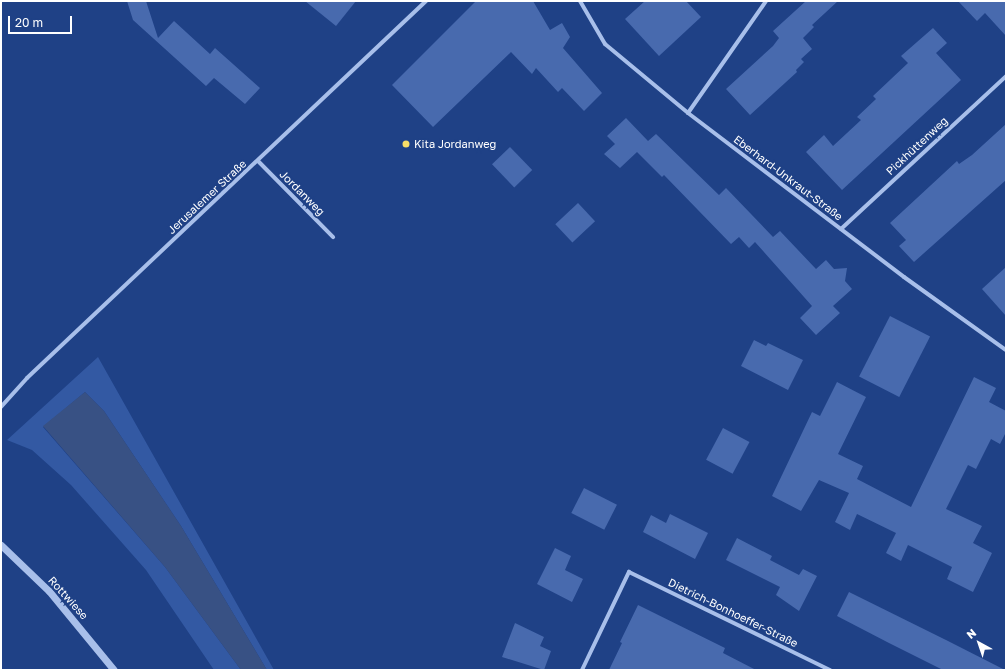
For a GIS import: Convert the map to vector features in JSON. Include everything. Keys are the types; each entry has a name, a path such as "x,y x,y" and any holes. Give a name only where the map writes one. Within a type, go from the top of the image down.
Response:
{"street":[{"name":"Jerusalemer Straße","path":"1,407 26,378 258,161 426,1"},
{"name":"Eberhard-Unkraut-Straße","path":"580,1 605,44 688,113 841,229 1006,350"},
{"path":"688,113 766,1"},
{"name":"Pickhüttenweg","path":"841,229 1006,76"},
{"name":"Jordanweg","path":"258,161 333,237"},
{"name":"Rottwiese","path":"1,545 49,591 114,670"},
{"name":"Dietrich-Bonhoeffer-Straße","path":"582,670 628,572 830,670"}],"shaded area":[{"path":"98,357 274,670 267,670 181,526 104,411 85,392 43,427 165,567 241,670 214,670 146,570 71,485 32,450 7,440"},
{"path":"85,392 104,411 181,526 267,670 241,670 165,567 43,426"}],"building":[{"path":"127,1 146,1 158,38 174,21 210,54 215,48 260,88 245,104 214,78 206,86 133,20"},
{"path":"305,1 356,1 336,26"},
{"path":"476,1 533,1 550,30 562,23 570,37 563,48 602,93 584,111 562,88 558,92 536,68 532,74 511,52 433,127 392,85"},
{"path":"645,1 686,1 701,17 659,56 625,19"},
{"path":"806,1 838,1 812,25 814,27 803,38 812,49 801,59 804,62 796,70 797,72 750,115 726,89 773,46 779,38 773,31"},
{"path":"958,1 1006,1 1006,36 985,13 977,21"},
{"path":"933,28 947,43 936,53 961,80 842,190 806,152 824,135 833,146 861,120 857,117 876,99 873,96 908,63 901,56"},
{"path":"626,118 648,141 656,134 719,195 726,188 773,237 780,231 816,269 826,260 834,269 847,268 845,281 852,289 833,306 840,313 816,335 800,318 812,306 755,242 749,248 739,237 731,244 664,175 662,177 637,152 620,168 604,154 615,144 607,136"},
{"path":"1006,124 1006,180 914,262 899,246 906,240 890,223 957,161 959,164 972,155"},
{"path":"510,147 532,170 514,187 492,164"},
{"path":"578,203 595,221 572,242 555,224"},
{"path":"1006,267 1006,316 982,289"},
{"path":"890,316 930,336 899,397 859,377"},
{"path":"754,340 766,346 768,343 803,360 788,390 741,366"},
{"path":"974,377 996,388 989,402 1006,411 1006,432 1000,444 991,439 976,469 968,465 946,509 982,526 973,543 992,553 973,592 947,579 952,567 908,545 901,561 886,553 896,533 857,514 850,530 835,522 849,493 819,480 801,511 772,496 812,412 820,416 837,382 866,397 838,454 863,466 857,479 911,507"},
{"path":"723,428 749,442 733,474 706,460"},
{"path":"584,488 617,505 604,530 571,513"},
{"path":"670,514 708,533 695,559 643,532 651,515 666,523"},
{"path":"737,538 772,556 770,560 799,575 803,569 817,576 799,611 776,595 780,587 726,560"},
{"path":"555,548 571,556 565,570 583,579 572,602 537,584"},
{"path":"849,592 1005,670 943,670 889,643 837,616"},
{"path":"638,605 725,648 723,653 756,670 609,670 622,643 620,642"},
{"path":"515,623 544,637 540,646 551,651 544,670 502,657"}],"place":[{"name":"Kita Jordanweg","path":"406,144"}]}
